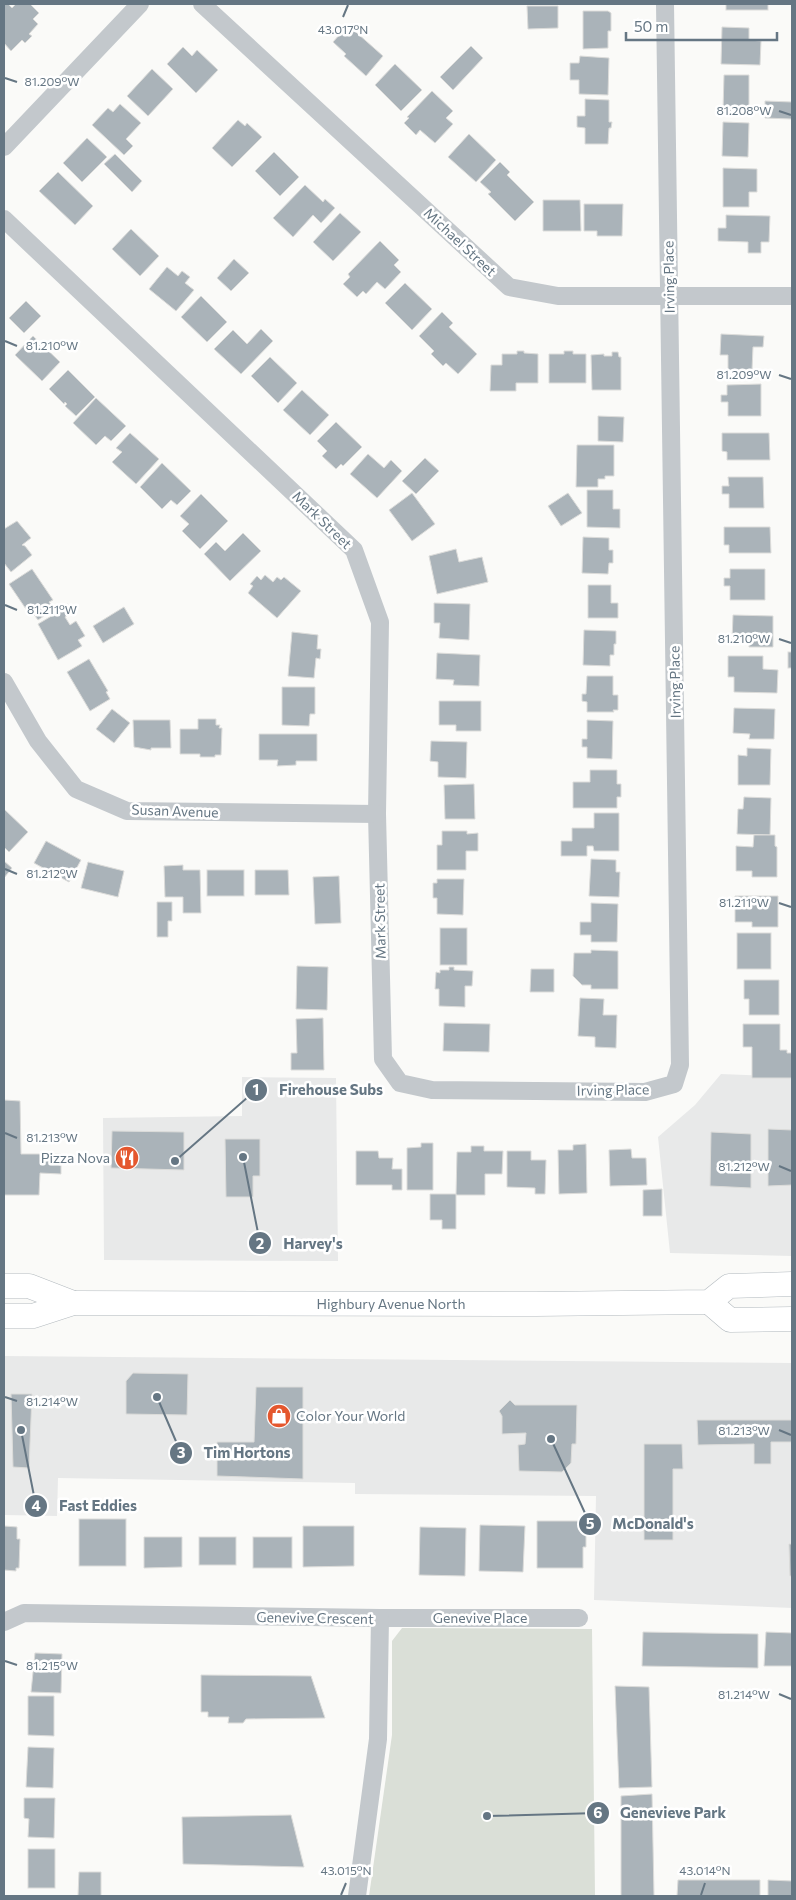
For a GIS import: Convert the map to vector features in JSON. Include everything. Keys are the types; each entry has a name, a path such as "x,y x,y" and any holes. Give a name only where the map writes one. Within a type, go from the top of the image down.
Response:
{"main road":[{"path":"792,1284 730,1286 709,1302 730,1320 792,1319"},
{"name":"Highbury Avenue North","path":"4,1286 28,1286 73,1303"},
{"name":"Highbury Avenue North","path":"4,1316 33,1316 73,1303 536,1304 709,1302"}],"street":[{"path":"4,147 140,4"},
{"name":"Michael Street","path":"202,4 509,287 558,296 792,296"},
{"name":"Irving Place","path":"400,1084 432,1090 645,1092 674,1084 680,1065 665,4"},
{"name":"Mark Street","path":"4,219 354,550 380,622 377,814 383,1059 400,1084"},
{"name":"Susan Avenue","path":"4,682 38,741 76,789 127,811 377,814"},
{"name":"Genevive Crescent","path":"4,1622 24,1613 380,1618 378,1739 357,1896"},
{"name":"Genevive Place","path":"380,1618 579,1618"}],"shaded area":[{"path":"721,1074 792,1077 792,1256 670,1253 658,1137 695,1105"},
{"path":"242,1077 336,1078 338,1261 104,1260 103,1118 242,1116"},
{"path":"4,1356 792,1363 792,1608 594,1600 596,1496 355,1494 355,1483 58,1478 57,1516 4,1515"},
{"path":"402,1628 592,1629 595,1896 369,1896 392,1735 392,1641"}],"building":[{"path":"4,4 8,4 12,8 16,4 30,4 39,13 33,19 38,24 29,34 32,36 25,43 22,40 11,51 4,43"},
{"path":"726,4 768,4 768,10 726,10"},
{"path":"527,6 558,6 558,28 528,29"},
{"path":"583,11 608,11 611,13 611,31 608,31 608,48 583,49"},
{"path":"348,25 383,56 366,76 344,56 346,54 333,42"},
{"path":"722,27 749,28 749,40 761,41 760,65 721,64"},
{"path":"471,46 483,58 453,90 440,77"},
{"path":"183,47 192,56 197,50 218,70 196,93 167,64"},
{"path":"580,56 609,58 608,95 579,94 579,80 570,80 570,63 579,63"},
{"path":"395,64 422,90 401,111 375,85"},
{"path":"152,69 173,89 148,116 127,96"},
{"path":"724,75 749,75 749,112 723,111"},
{"path":"432,91 453,111 446,118 453,124 435,143 420,130 416,135 404,123 409,118 407,117"},
{"path":"585,99 609,100 609,122 612,122 611,128 609,128 608,144 585,144 585,128 577,127 577,116 585,116"},
{"path":"765,101 792,102 792,119 765,118"},
{"path":"120,104 141,123 126,139 133,146 124,155 92,125 108,108 113,112"},
{"path":"238,120 245,126 247,123 262,137 232,167 212,148"},
{"path":"723,122 749,123 748,157 722,156"},
{"path":"469,134 496,160 476,182 448,157"},
{"path":"87,138 107,157 82,182 63,163"},
{"path":"274,152 299,177 280,196 255,171"},
{"path":"115,154 142,181 132,192 104,164"},
{"path":"500,162 510,172 507,175 534,202 515,221 488,194 491,192 480,182"},
{"path":"723,168 757,169 757,192 749,192 749,207 723,207"},
{"path":"58,172 93,206 75,225 39,191"},
{"path":"305,185 323,202 325,199 335,208 321,223 313,215 293,237 273,218"},
{"path":"543,200 580,200 581,231 543,231"},
{"path":"584,204 623,204 622,236 597,236 597,231 584,231"},
{"path":"340,213 361,232 333,261 313,242"},
{"path":"726,215 770,216 769,242 761,242 761,253 748,253 748,242 718,241 718,228 726,228"},
{"path":"131,229 159,256 140,276 112,249"},
{"path":"380,241 399,260 394,265 401,272 385,289 377,282 366,294 363,291 357,297 343,284 350,277 348,274"},
{"path":"234,259 249,273 231,291 217,278"},
{"path":"167,267 178,276 182,271 190,277 185,283 194,290 176,311 149,289"},
{"path":"405,283 432,309 412,330 385,303"},
{"path":"201,296 227,322 207,342 181,317"},
{"path":"26,301 41,316 24,333 9,318"},
{"path":"442,312 453,323 449,327 477,354 458,374 446,363 443,366 431,354 434,351 419,336"},
{"path":"261,329 273,341 241,374 214,349 233,330 247,344"},
{"path":"721,334 764,336 763,347 753,347 752,370 728,370 728,355 720,355"},
{"path":"33,336 60,362 42,381 15,355"},
{"path":"517,351 538,354 538,383 516,383 516,391 490,391 491,365 502,365 502,354 517,354"},
{"path":"564,351 573,351 573,354 586,354 586,383 549,383 549,354 564,354"},
{"path":"612,352 618,352 619,357 621,357 621,390 592,390 591,355 604,354 604,356 612,356"},
{"path":"270,357 297,383 278,403 251,376"},
{"path":"68,370 95,397 76,416 65,406 67,404 65,402 64,404 49,389"},
{"path":"761,384 761,416 728,416 728,402 721,402 721,395 727,395 727,385"},
{"path":"302,390 329,415 310,435 283,410"},
{"path":"96,398 126,426 111,441 105,436 96,445 73,423"},
{"path":"598,416 624,417 623,442 598,441"},
{"path":"336,422 362,447 343,466 341,464 336,469 322,456 327,451 317,441"},
{"path":"130,433 159,459 136,484 112,462 122,452 116,448"},
{"path":"722,433 769,433 770,460 727,460 727,452 722,451"},
{"path":"577,445 614,445 614,476 605,476 605,479 598,479 598,487 576,487"},
{"path":"368,454 384,468 391,460 402,471 377,498 350,474"},
{"path":"425,458 439,471 416,494 402,481"},
{"path":"162,463 191,491 177,505 171,500 162,509 140,487"},
{"path":"728,477 763,477 764,508 729,508 729,494 722,494 722,486 729,486"},
{"path":"587,490 613,490 613,509 620,509 620,528 587,527"},
{"path":"412,493 435,524 412,541 389,510"},
{"path":"568,493 582,513 561,526 548,506"},
{"path":"201,494 228,521 200,549 182,531 189,524 180,516"},
{"path":"17,521 31,538 22,545 32,555 11,572 4,563 4,529"},
{"path":"724,527 770,527 771,553 729,553 729,545 724,545"},
{"path":"243,533 261,551 230,581 204,554 216,542 225,551"},
{"path":"583,537 609,538 609,550 613,550 613,563 609,563 608,574 582,573"},
{"path":"456,549 459,562 482,557 488,582 437,594 429,556"},
{"path":"32,569 53,600 49,602 54,609 38,620 33,613 30,615 9,584"},
{"path":"730,569 765,569 765,600 730,600 730,586 724,586 724,578 730,578"},
{"path":"265,575 273,582 277,577 281,580 284,577 301,591 277,618 248,593 253,586 250,584 257,576 261,580"},
{"path":"588,585 611,585 611,603 618,603 618,618 588,618"},
{"path":"434,603 470,604 469,640 439,638 440,623 434,623"},
{"path":"68,604 72,612 65,617 70,625 76,621 85,636 78,640 82,646 58,660 38,624"},
{"path":"124,607 134,624 103,643 93,626"},
{"path":"733,615 773,616 773,647 749,647 749,641 732,641"},
{"path":"584,630 616,631 616,644 614,644 614,655 610,655 610,666 583,665"},
{"path":"292,632 318,635 317,649 321,649 320,659 316,658 314,678 288,676"},
{"path":"788,652 792,652 792,668 788,668"},
{"path":"437,653 480,655 479,686 453,685 454,680 436,679"},
{"path":"728,656 763,656 763,669 778,670 777,693 734,692 734,677 728,677"},
{"path":"89,659 108,691 106,692 110,699 90,711 67,672"},
{"path":"587,676 613,676 613,695 618,695 618,710 613,710 614,712 587,712 587,702 582,701 582,694 586,694"},
{"path":"282,687 315,687 315,714 310,714 309,726 282,725"},
{"path":"439,701 481,701 481,731 456,731 456,725 439,725"},
{"path":"734,708 775,709 774,739 749,739 750,734 733,733"},
{"path":"112,709 130,723 114,743 96,729"},
{"path":"198,719 216,719 216,725 220,725 219,728 222,728 221,755 200,757 200,754 180,754 180,729 198,729"},
{"path":"133,720 170,720 171,748 151,748 151,750 134,747"},
{"path":"587,720 613,721 612,759 587,758 587,747 582,747 582,739 587,739"},
{"path":"259,734 317,734 317,761 296,761 296,765 277,766 278,760 259,760"},
{"path":"431,741 467,742 466,778 438,777 438,762 430,761"},
{"path":"747,748 771,749 770,785 738,785 738,755 747,756"},
{"path":"590,770 617,770 617,784 621,784 621,797 617,797 617,808 573,808 573,782 590,782"},
{"path":"474,784 475,819 445,819 444,785"},
{"path":"744,797 771,798 770,835 737,834 738,809 743,809"},
{"path":"4,809 28,832 9,852 4,847"},
{"path":"594,813 619,813 619,851 594,851 593,846 587,846 587,856 561,856 561,841 572,841 572,828 594,828"},
{"path":"442,831 467,831 467,834 478,833 478,851 466,851 466,870 437,870 437,845 442,845"},
{"path":"754,835 775,835 777,877 752,877 752,871 736,871 736,846 753,847"},
{"path":"46,841 81,860 69,882 34,863"},
{"path":"591,859 616,860 616,872 620,872 619,897 589,896"},
{"path":"4,861 12,868 4,878"},
{"path":"88,862 124,871 118,897 81,888"},
{"path":"183,865 183,870 200,870 201,913 183,913 183,897 165,897 164,866"},
{"path":"207,870 244,870 244,896 207,896"},
{"path":"255,870 288,870 289,895 255,895"},
{"path":"339,876 341,923 315,924 313,877"},
{"path":"437,879 464,879 463,915 437,914 437,898 433,898 433,883 437,883"},
{"path":"735,896 778,896 778,927 752,927 752,922 735,922"},
{"path":"157,902 172,902 172,921 168,921 168,937 157,937"},
{"path":"591,903 618,904 617,942 591,942 591,935 580,935 580,922 591,922"},
{"path":"440,928 467,928 467,965 440,965"},
{"path":"737,933 771,933 771,969 737,969"},
{"path":"591,950 618,951 618,989 591,989 591,985 582,985 573,976 574,953 591,953"},
{"path":"297,966 328,967 327,1010 296,1009"},
{"path":"449,967 454,967 454,970 473,971 472,986 465,986 465,1007 439,1006 439,989 435,989 436,972 440,973 440,970 449,970"},
{"path":"531,969 554,969 554,992 530,992"},
{"path":"744,980 779,980 779,1015 749,1015 749,999 744,999"},
{"path":"580,998 604,999 603,1015 617,1015 616,1048 595,1047 595,1037 578,1036"},
{"path":"323,1018 324,1070 291,1070 291,1053 297,1053 296,1019"},
{"path":"444,1023 490,1024 489,1052 443,1051"},
{"path":"743,1024 780,1024 780,1050 787,1050 787,1053 792,1053 792,1078 752,1078 752,1047 743,1047"},
{"path":"4,1100 20,1101 21,1154 61,1154 61,1174 40,1173 39,1195 4,1195"},
{"path":"768,1129 792,1130 792,1185 768,1186"},
{"path":"112,1131 184,1132 184,1170 111,1168"},
{"path":"711,1132 751,1134 751,1188 710,1186"},
{"path":"225,1139 260,1139 260,1176 253,1176 253,1197 226,1197"},
{"path":"421,1143 433,1143 433,1190 407,1190 407,1148 421,1147"},
{"path":"586,1144 587,1193 559,1194 558,1150 573,1150 573,1145"},
{"path":"471,1146 484,1146 484,1151 503,1151 502,1174 485,1174 485,1195 456,1195 457,1152 471,1152"},
{"path":"631,1149 632,1158 646,1158 647,1185 610,1186 609,1150"},
{"path":"356,1151 378,1151 379,1158 393,1158 392,1169 402,1169 402,1190 392,1190 392,1185 356,1185"},
{"path":"507,1151 531,1151 531,1160 546,1160 545,1194 535,1194 535,1188 507,1187"},
{"path":"662,1189 662,1216 643,1216 643,1190"},
{"path":"430,1194 456,1194 456,1229 442,1229 442,1220 430,1220"},
{"path":"133,1373 188,1374 187,1415 126,1414 126,1381"},
{"path":"256,1387 303,1387 303,1479 217,1476 217,1442 254,1442"},
{"path":"11,1394 32,1394 29,1468 13,1467"},
{"path":"510,1400 515,1405 577,1405 576,1444 572,1444 571,1463 562,1472 519,1471 518,1445 525,1444 526,1433 502,1434 502,1416 499,1411"},
{"path":"697,1420 792,1420 792,1442 771,1442 771,1464 754,1464 754,1444 698,1445"},
{"path":"644,1444 682,1444 683,1469 673,1469 673,1540 644,1540"},
{"path":"79,1519 126,1519 126,1566 79,1566"},
{"path":"537,1521 586,1521 586,1547 583,1547 583,1568 537,1568"},
{"path":"480,1525 525,1526 523,1572 479,1571"},
{"path":"4,1526 17,1527 17,1539 20,1539 19,1568 16,1568 16,1571 4,1570"},
{"path":"303,1526 354,1526 354,1566 303,1567"},
{"path":"420,1527 466,1528 465,1576 419,1575"},
{"path":"144,1537 182,1537 182,1567 144,1568"},
{"path":"199,1537 236,1537 236,1565 199,1565"},
{"path":"253,1537 292,1537 292,1568 253,1568"},
{"path":"789,1544 792,1544 792,1576 790,1576"},
{"path":"643,1632 758,1634 758,1668 642,1666"},
{"path":"766,1632 792,1633 792,1666 764,1666"},
{"path":"35,1653 62,1654 61,1693 31,1692"},
{"path":"201,1675 311,1676 325,1718 246,1719 243,1723 228,1723 229,1717 208,1717 208,1712 201,1712"},
{"path":"615,1686 649,1687 652,1787 619,1788"},
{"path":"28,1696 54,1696 54,1736 28,1735"},
{"path":"28,1747 54,1748 53,1788 26,1787"},
{"path":"652,1794 654,1896 621,1896 621,1796"},
{"path":"24,1798 55,1798 54,1838 28,1837 29,1819 24,1818"},
{"path":"291,1815 304,1867 183,1864 182,1817"},
{"path":"28,1849 55,1849 55,1888 28,1888"},
{"path":"79,1872 101,1872 101,1896 78,1896"},
{"path":"678,1880 760,1880 760,1896 677,1896"},
{"path":"768,1880 792,1881 792,1896 768,1896"}],"place":[{"name":"Harvey's","path":"243,1157"},
{"name":"Pizza Nova","path":"127,1158"},
{"name":"Firehouse Subs","path":"175,1161"},
{"name":"Tim Hortons","path":"157,1397"},
{"name":"Color Your World","path":"279,1416"},
{"name":"Fast Eddies","path":"21,1430"},
{"name":"McDonald's","path":"551,1439"},
{"name":"Genevieve Park","path":"487,1816"}]}
